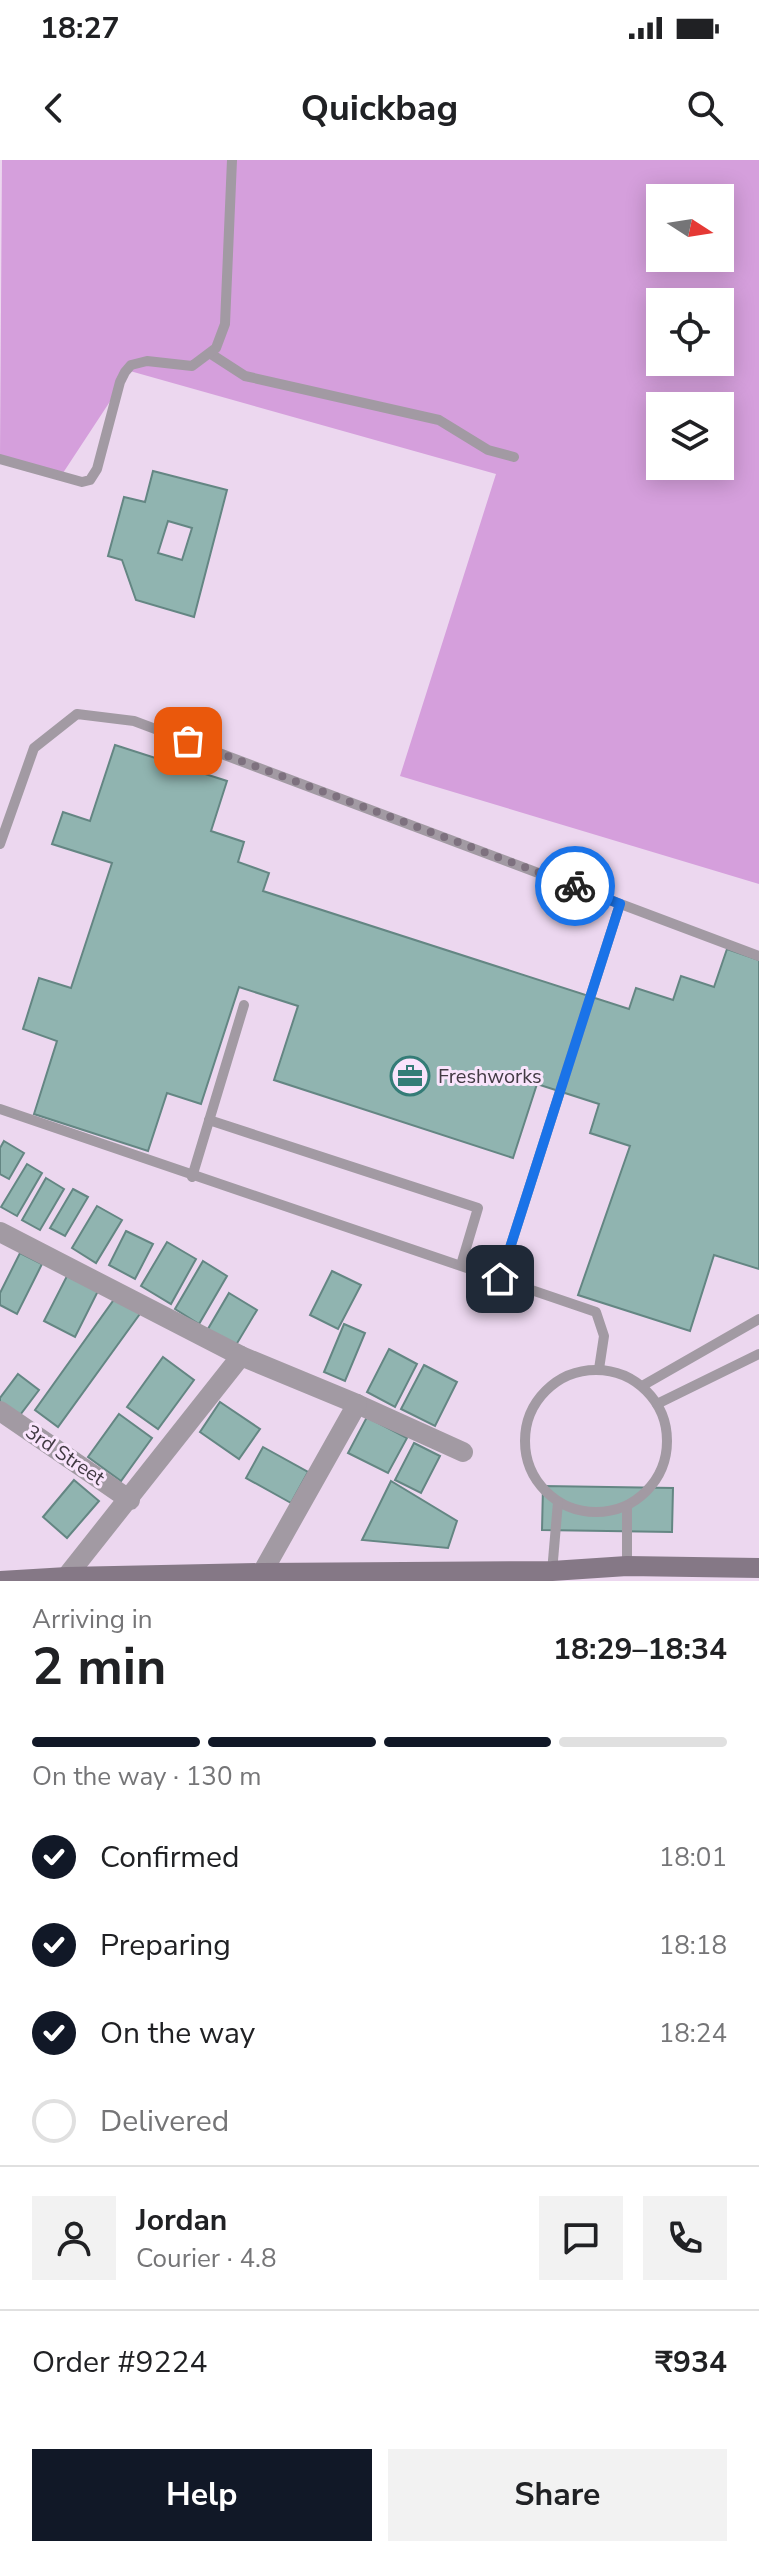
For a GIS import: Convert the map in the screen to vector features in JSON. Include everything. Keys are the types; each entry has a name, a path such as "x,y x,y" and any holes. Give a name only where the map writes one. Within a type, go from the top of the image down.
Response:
{"main road":[{"path":"0,1581 262,1573 552,1576 627,1566 759,1568"}],"street":[{"path":"0,1232 241,1356 463,1452"},
{"path":"65,1579 241,1356"},
{"path":"262,1573 357,1404"},
{"name":"3rd Street","path":"0,1411 130,1500"}],"lane":[{"path":"0,459 82,482 90,480 97,469 120,382 131,365 147,361 192,366 211,354 221,339 225,324 232,160"},
{"path":"211,354 245,376 439,420 488,450 514,457"},
{"path":"0,844 34,748 77,714 134,721 759,956"},
{"path":"500,1279 620,904"},
{"path":"192,1177 244,1005"},
{"path":"0,1109 192,1177 596,1312 604,1336 599,1369"},
{"path":"209,1120 478,1208 461,1265"},
{"path":"642,1386 759,1319"},
{"path":"657,1404 759,1354"},
{"path":"599,1369 622,1374 642,1386 657,1404 666,1426 667,1450 660,1473 646,1492 627,1506 604,1512 580,1511 558,1502 540,1487 528,1466 524,1442 528,1419 538,1398 555,1382 576,1372 599,1369"},
{"path":"552,1576 558,1502"},
{"path":"627,1506 627,1566"}],"shaded area":[{"path":"2,160 759,160 759,884 400,776 496,474 130,371 61,476 0,457"}],"building":[{"path":"153,471 227,490 194,617 136,600 122,560 108,556 124,497 145,502","holes":["168,521 192,528 182,560 158,553"]},
{"path":"115,745 227,781 211,831 244,842 238,862 269,873 263,891 629,1009 636,988 673,1000 681,976 714,987 727,949 759,960 759,1269 714,1255 690,1331 578,1295 630,1146 590,1133 599,1104 537,1084 513,1158 274,1080 298,1006 239,987 201,1104 167,1093 148,1151 34,1114 57,1041 23,1029 39,978 71,988 112,863 52,844 63,812 90,821"},
{"path":"4,1141 24,1153 9,1179 0,1174 0,1148"},
{"path":"27,1164 42,1173 17,1216 1,1207"},
{"path":"46,1178 64,1189 40,1230 22,1220"},
{"path":"73,1189 88,1197 65,1236 50,1228"},
{"path":"97,1206 122,1220 96,1263 72,1248"},
{"path":"126,1231 153,1244 135,1279 109,1265"},
{"path":"167,1242 196,1259 171,1304 141,1286"},
{"path":"20,1253 42,1264 17,1314 0,1305 0,1293"},
{"path":"203,1261 227,1276 199,1324 175,1309"},
{"path":"332,1271 361,1285 338,1329 310,1315"},
{"path":"67,1276 98,1291 75,1337 44,1321"},
{"path":"229,1293 257,1310 233,1350 205,1334"},
{"path":"118,1294 142,1311 58,1427 35,1410"},
{"path":"344,1324 365,1333 345,1381 324,1372"},
{"path":"389,1349 417,1364 395,1407 367,1392"},
{"path":"163,1357 194,1380 158,1429 127,1407"},
{"path":"424,1365 457,1382 435,1426 401,1409"},
{"path":"18,1374 39,1390 17,1419 0,1405 0,1398"},
{"path":"220,1402 260,1429 239,1459 200,1432"},
{"path":"119,1414 152,1438 121,1481 88,1457"},
{"path":"367,1417 407,1438 388,1473 348,1453"},
{"path":"414,1443 440,1456 421,1493 395,1480"},
{"path":"263,1447 308,1472 291,1503 246,1478"},
{"path":"74,1480 99,1501 67,1538 43,1517"},
{"path":"391,1481 457,1521 448,1548 362,1540"},
{"path":"543,1486 673,1488 672,1532 542,1530"}],"way so far":[{"path":"188,741 575,886"}],"place":[{"name":"Freshworks","path":"410,1076"}],"route":[{"path":"500,1279 620,904 575,886"}]}
